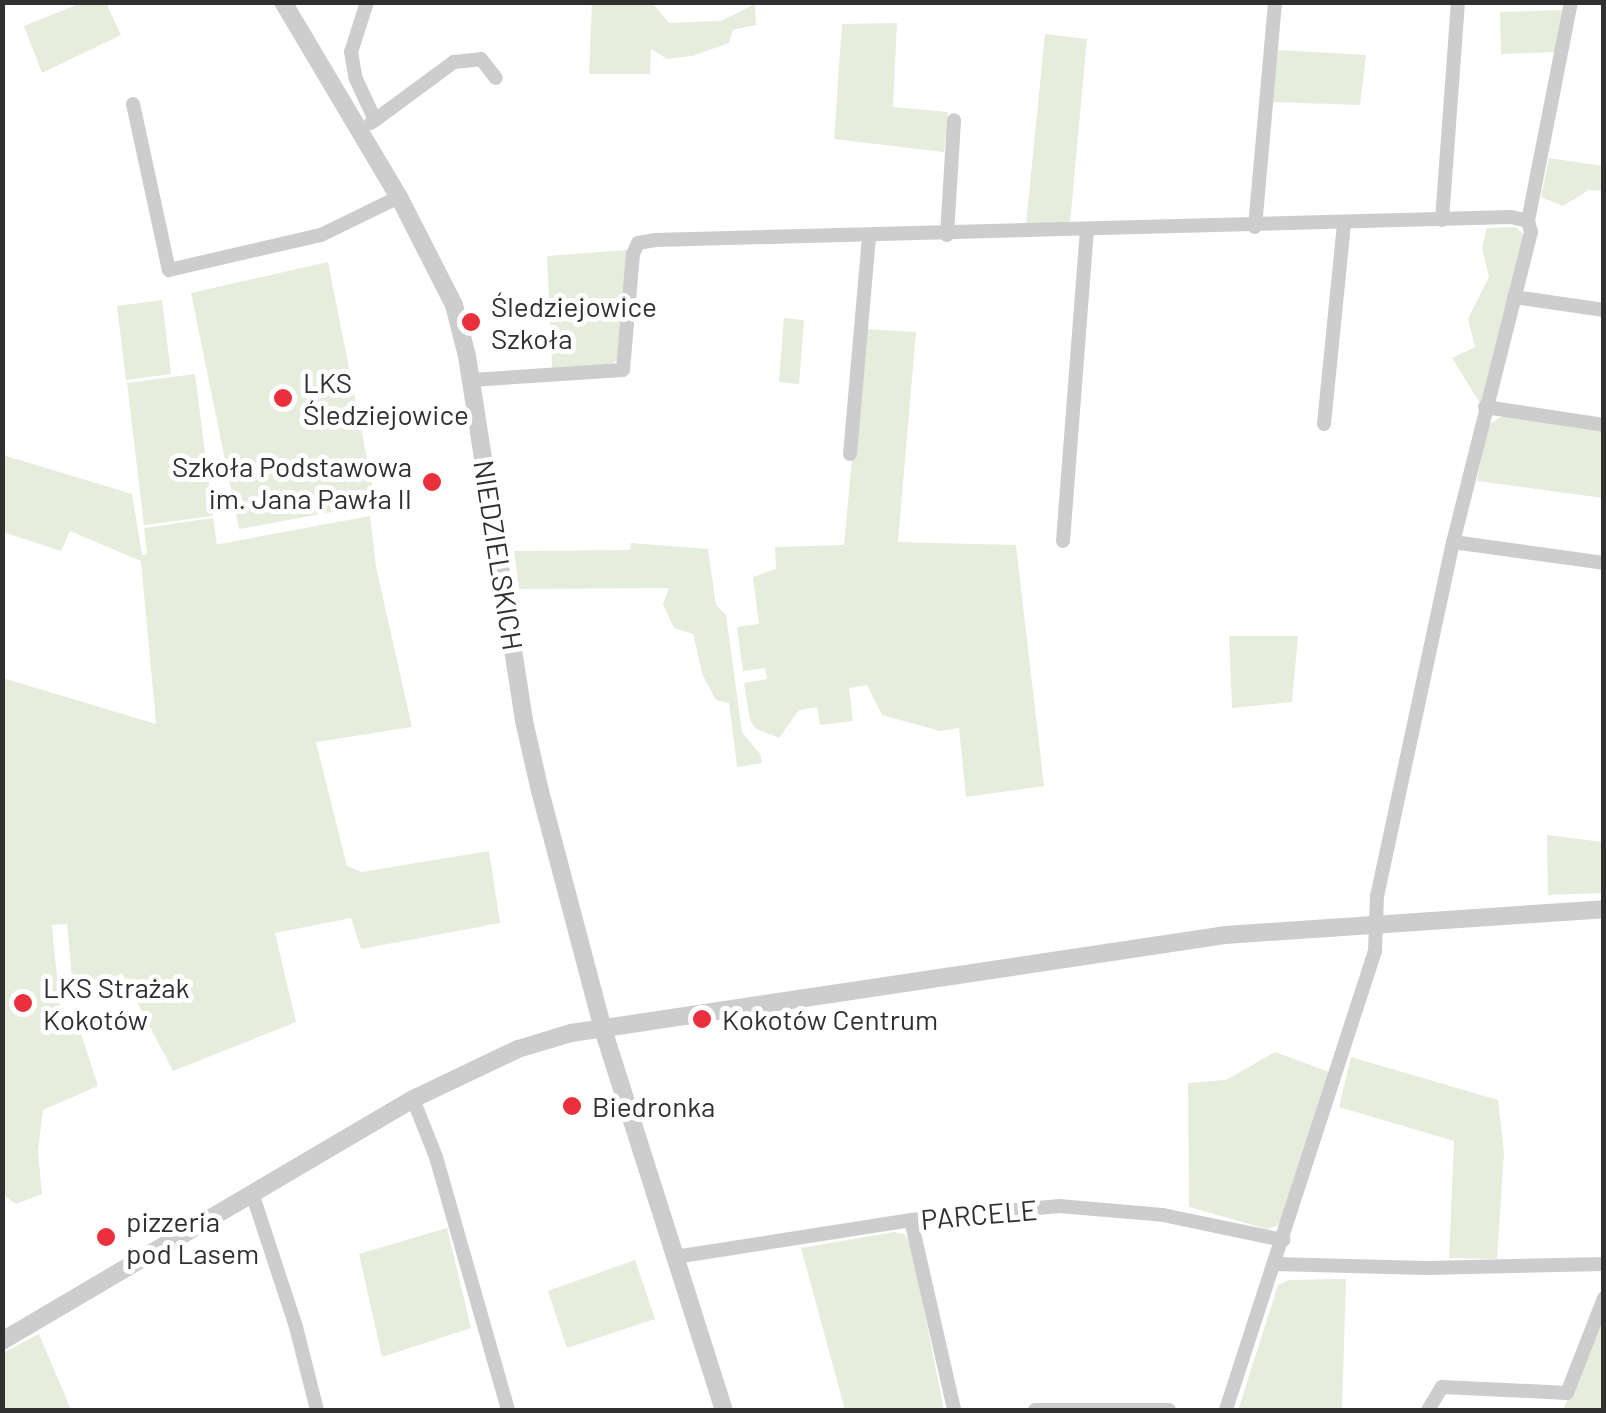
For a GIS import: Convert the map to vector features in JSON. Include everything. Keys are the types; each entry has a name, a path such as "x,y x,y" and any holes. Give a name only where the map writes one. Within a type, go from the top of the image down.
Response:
{"street":[{"name":"NIEDZIELSKICH","path":"282,2 368,126 399,197 450,295 472,380 524,722 602,1026 724,1410"},
{"path":"366,2 351,52 368,126 454,62 481,59 496,78"},
{"path":"1442,220 1458,2"},
{"path":"1226,1410 1375,950 1375,922 1453,542 1531,232 1528,221 1571,2"},
{"path":"1256,227 1275,5"},
{"path":"133,104 169,270 321,235 399,197"},
{"path":"946,235 954,120"},
{"path":"472,380 623,370 638,244 1442,220 1528,221"},
{"path":"1324,424 1344,223"},
{"path":"1063,541 1087,230"},
{"path":"850,454 869,236"},
{"path":"1514,297 1604,310"},
{"path":"1485,407 1604,426"},
{"path":"1453,542 1604,563"},
{"path":"2,1341 413,1099 518,1049 602,1026 1132,947 1375,922 1604,909"},
{"path":"413,1099 436,1158 508,1410"},
{"path":"252,1193 296,1327 317,1410"},
{"name":"PARCELE","path":"676,1258 911,1220 1077,1207 1163,1215 1283,1240"},
{"path":"911,1220 954,1410"},
{"path":"1274,1264 1426,1268 1604,1264"},
{"path":"1428,1410 1442,1387 1566,1393 1604,1298"},
{"path":"1035,1410 1169,1410"}],"green space":[{"path":"81,3 106,3 121,35 42,73 24,26"},
{"path":"592,3 652,3 669,23 721,21 755,4 756,25 733,30 729,43 692,56 667,59 651,49 650,74 589,74"},
{"path":"1562,10 1555,52 1501,54 1500,12"},
{"path":"897,23 893,107 948,112 944,152 834,139 842,24"},
{"path":"1045,34 1087,39 1070,223 1026,224"},
{"path":"1278,50 1366,55 1360,105 1272,102"},
{"path":"1549,158 1603,166 1603,191 1589,190 1563,206 1541,197"},
{"path":"1516,227 1524,235 1483,408 1452,358 1475,347 1468,319 1489,277 1482,248 1487,228"},
{"path":"627,250 621,358 606,367 552,368 547,256"},
{"name":"LKS Śledziejowice","path":"328,262 376,504 239,529 191,293"},
{"path":"162,300 171,374 126,380 117,306"},
{"path":"784,318 804,320 799,384 779,382"},
{"path":"864,329 916,332 898,542 1016,545 1044,786 966,797 959,728 940,731 882,715 867,685 849,688 853,721 820,725 817,707 799,710 779,738 756,729 750,720 744,683 767,679 765,668 743,671 737,627 759,624 753,577 776,569 775,547 844,545"},
{"path":"195,374 213,516 144,525 127,383"},
{"path":"1503,416 1603,431 1603,498 1477,481 1488,425"},
{"path":"3,455 132,494 142,555 147,554 144,528 213,518 217,544 370,516 376,567 412,727 316,742 347,866 362,872 489,851 500,923 361,949 351,918 275,933 296,1022 173,1071 122,973 74,999 67,924 52,925 61,1019 76,1018 98,1086 43,1110 38,1151 42,1194 16,1204 2,1194 3,678 156,724 141,561 70,531 61,551 3,532"},
{"path":"631,543 708,549 716,605 726,615 742,732 760,754 762,763 737,767 729,703 716,700 703,676 693,634 674,628 663,604 669,588 519,589 514,551 630,550"},
{"path":"1229,636 1298,636 1292,702 1232,708"},
{"path":"1547,835 1603,842 1603,893 1548,895"},
{"path":"1275,1052 1329,1072 1284,1215 1277,1226 1267,1229 1189,1207 1188,1083 1226,1080"},
{"path":"1351,1057 1498,1100 1504,1153 1497,1259 1449,1258 1454,1141 1339,1107"},
{"path":"447,1228 471,1328 382,1357 359,1254"},
{"path":"894,1232 904,1234 911,1244 944,1410 845,1410 801,1248"},
{"path":"635,1260 655,1319 567,1348 548,1291"},
{"path":"1346,1279 1342,1410 1238,1410 1278,1285 1289,1280"},
{"path":"1603,1318 1603,1410 1563,1410 1587,1357"},
{"path":"39,1334 71,1410 3,1410 3,1353"}],"place":[{"name":"Śledziejowice Szkoła","path":"471,322"},
{"name":"LKS Śledziejowice","path":"283,398"},
{"name":"Szkoła Podstawowa im. Jana Pawła II","path":"432,482"},
{"name":"LKS Strażak Kokotów","path":"23,1003"},
{"name":"Kokotów Centrum","path":"702,1019"},
{"name":"Biedronka","path":"572,1106"},
{"name":"pizzeria pod Lasem","path":"106,1237"}]}
